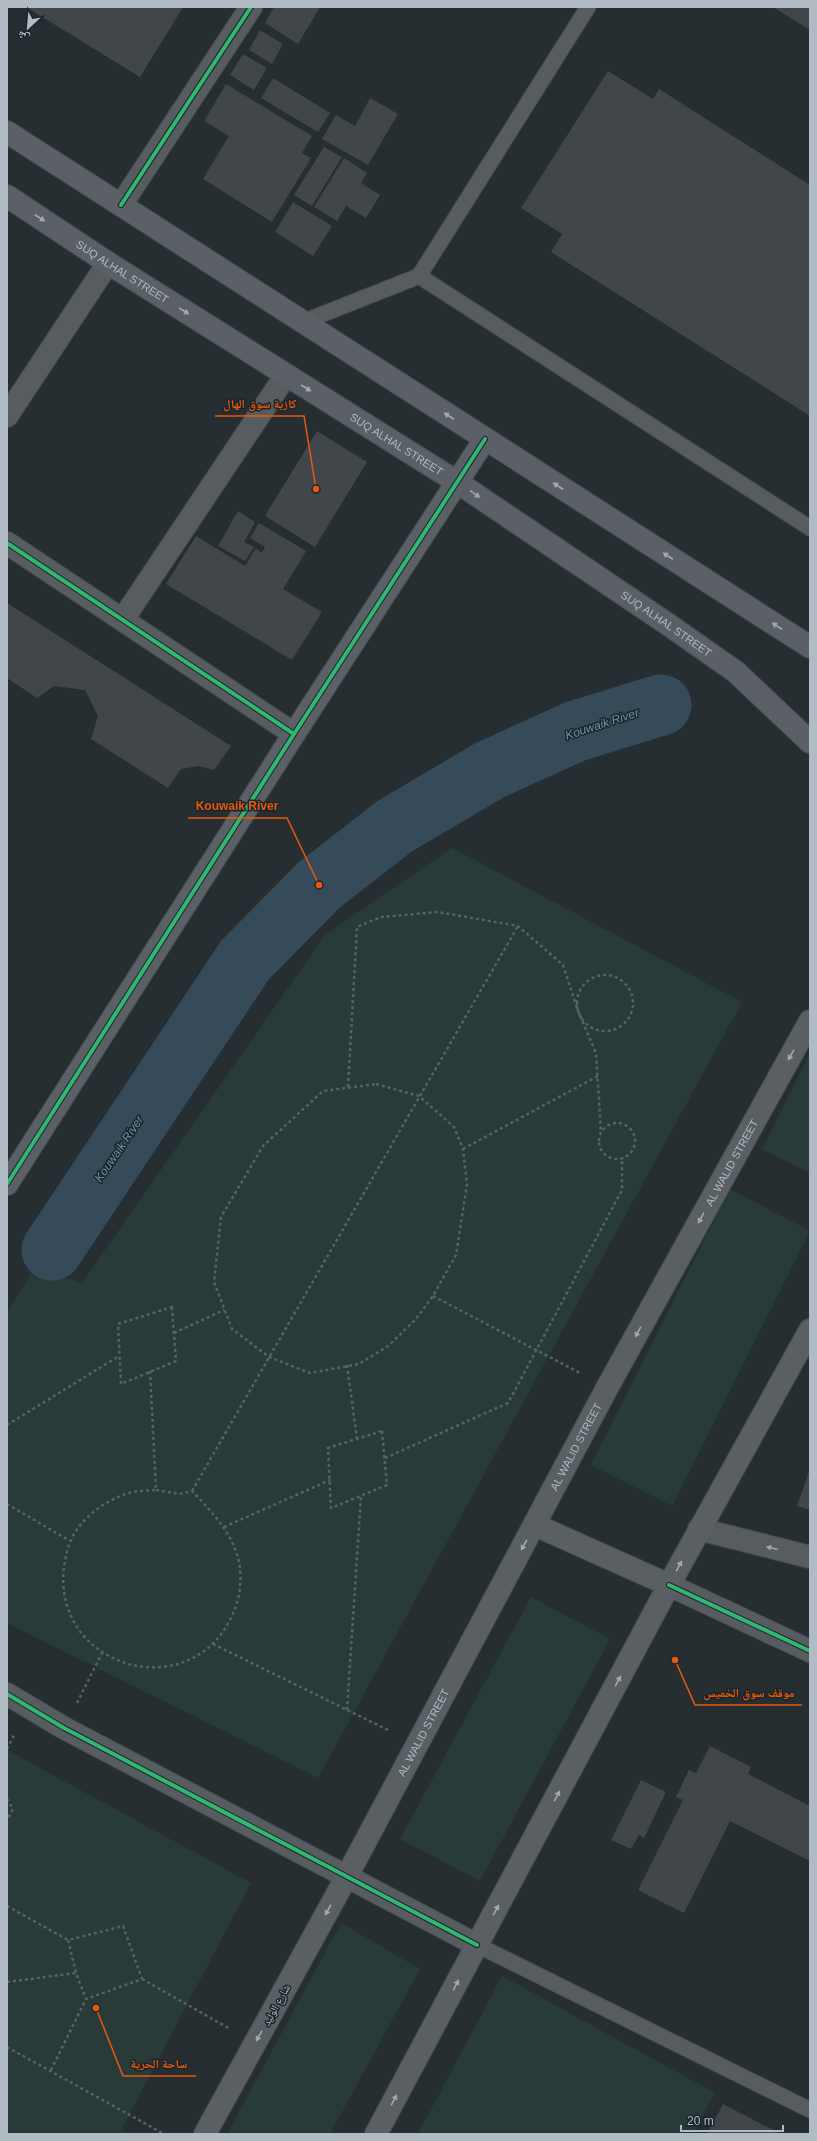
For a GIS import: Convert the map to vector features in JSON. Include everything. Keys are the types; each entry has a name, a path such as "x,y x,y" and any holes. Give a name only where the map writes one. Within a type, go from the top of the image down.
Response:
{"main road":[{"path":"7,132 810,647"},
{"name":"SUQ ALHAL STREET","path":"7,196 108,263 457,482 669,624 736,672 810,742"},
{"path":"7,1184 294,734 485,439"},
{"name":"AL WALID STREET","path":"347,1876 416,1744 536,1525 608,1388 810,1021"},
{"path":"376,2134 699,1529 810,1330"},
{"path":"536,1525 669,1585"},
{"name":"شارع الوليد","path":"205,2134 347,1876"}],"street":[{"path":"120,205 252,7"},
{"path":"7,416 108,263"},
{"path":"123,619 286,375"},
{"path":"7,543 294,734"},
{"path":"699,1529 810,1557"},
{"path":"669,1585 810,1651"},
{"path":"7,1694 64,1728 478,1945"}],"lane":[{"path":"303,322 419,276 588,7"},
{"path":"419,276 810,528"},
{"path":"478,1945 810,2110"}],"path":[{"path":"348,1087 357,927 381,917 438,912 518,926 563,965 578,1012 596,1053 601,1132 599,1138 601,1150 610,1158 622,1158 628,1156 634,1146 634,1134 631,1129 621,1123 615,1122 604,1128 601,1132"},
{"path":"192,1490 224,1527 236,1550 241,1575 239,1594 229,1624 213,1644 188,1660 159,1668 130,1666 102,1654 83,1637 70,1615 63,1590 63,1565 70,1541 85,1519 105,1503 130,1492 156,1490 179,1494 192,1490 518,926"},
{"path":"610,975 618,978 630,990 633,1007 630,1015 626,1022 612,1030 603,1031 595,1029 582,1019 578,1012 578,995 584,984 594,977 610,975"},
{"path":"463,1149 598,1076"},
{"path":"376,1084 420,1096 454,1127 463,1149 467,1184 456,1255 433,1296 415,1320 388,1346 359,1364 310,1373 269,1357 232,1328 214,1282 221,1217 263,1146 323,1091 376,1084"},
{"path":"384,1458 508,1403 622,1190 622,1158"},
{"path":"433,1296 608,1388"},
{"path":"172,1308 174,1333 176,1361 121,1384 118,1324 172,1308"},
{"path":"174,1333 225,1310"},
{"path":"7,1425 119,1356"},
{"path":"347,1366 357,1439"},
{"path":"150,1371 156,1490"},
{"path":"382,1431 384,1458 387,1485 332,1508 328,1448 382,1431"},
{"path":"224,1527 330,1480"},
{"path":"347,1710 360,1496"},
{"path":"7,1504 70,1541"},
{"path":"213,1644 416,1744"},
{"path":"64,1728 102,1654"},
{"path":"7,1799 13,1809 7,1820"},
{"path":"7,1906 68,1940 123,1926 142,1979 255,2043"},
{"path":"68,1940 76,1973 86,1998"},
{"path":"7,1982 76,1973"},
{"path":"51,2070 86,1998 142,1979"},
{"path":"7,2047 51,2070 164,2134"}],"green space":[{"path":"452,848 742,1002 318,1778 7,1623 7,1313 35,1267 82,1283 325,935"},
{"path":"810,1053 810,1173 762,1149"},
{"path":"730,1189 810,1231 672,1506 591,1465"},
{"path":"531,1597 610,1639 480,1881 400,1839"},
{"path":"7,1750 251,1883 119,2134 7,2134"},
{"path":"341,1923 420,1969 330,2134 227,2134"},
{"path":"502,1976 715,2093 693,2134 418,2134"}],"building":[{"path":"26,7 183,7 140,77"},
{"path":"274,7 320,7 298,44 265,23"},
{"path":"773,7 810,7 810,30"},
{"path":"260,30 283,44 272,64 249,50"},
{"path":"243,54 267,68 254,90 230,75"},
{"path":"608,71 653,99 659,89 810,185 810,416 551,252 562,234 521,208"},
{"path":"273,78 330,113 318,132 261,98"},
{"path":"226,84 312,136 302,153 311,158 272,222 203,179 229,136 204,121"},
{"path":"370,98 398,114 368,165 322,139 336,115 355,126"},
{"path":"324,147 342,157 312,206 294,195"},
{"path":"344,158 367,173 361,183 380,195 366,218 346,206 337,221 314,207"},
{"path":"293,202 332,226 313,256 275,232"},
{"path":"317,431 367,462 315,547 265,516"},
{"path":"238,511 255,522 244,542 254,547 245,561 218,546"},
{"path":"259,523 306,551 283,589 322,612 292,660 166,584 196,536 245,566 256,548 262,553 265,547 250,538"},
{"path":"7,603 231,746 214,770 199,766 181,769 168,788 91,739 98,716 85,690 54,686 37,698 7,678"},
{"path":"810,1469 810,1510 797,1506"},
{"path":"710,1746 751,1767 748,1774 810,1806 810,1861 730,1821 684,1913 638,1890 683,1800 676,1797 689,1770 696,1773"},
{"path":"641,1780 666,1792 644,1838 639,1835 631,1849 611,1840"},
{"path":"723,2104 781,2134 707,2134"}],"waterway":[{"name":"Kouwaik River","path":"52,1250 245,960 319,885 395,826 490,770 576,731 661,705"}],"cycle path":[{"path":"121,205 251,7"},
{"path":"7,1184 294,734 485,439"},
{"path":"7,543 294,734"},
{"path":"669,1585 810,1651"},
{"path":"7,1694 64,1728 477,1945"}],"place":[{"name":"كازية سوق الهال","path":"316,489"},
{"name":"Kouwaik River","path":"319,885"},
{"name":"موقف سوق الخميس","path":"675,1660"},
{"name":"ساحة الحرية","path":"96,2008"}]}
